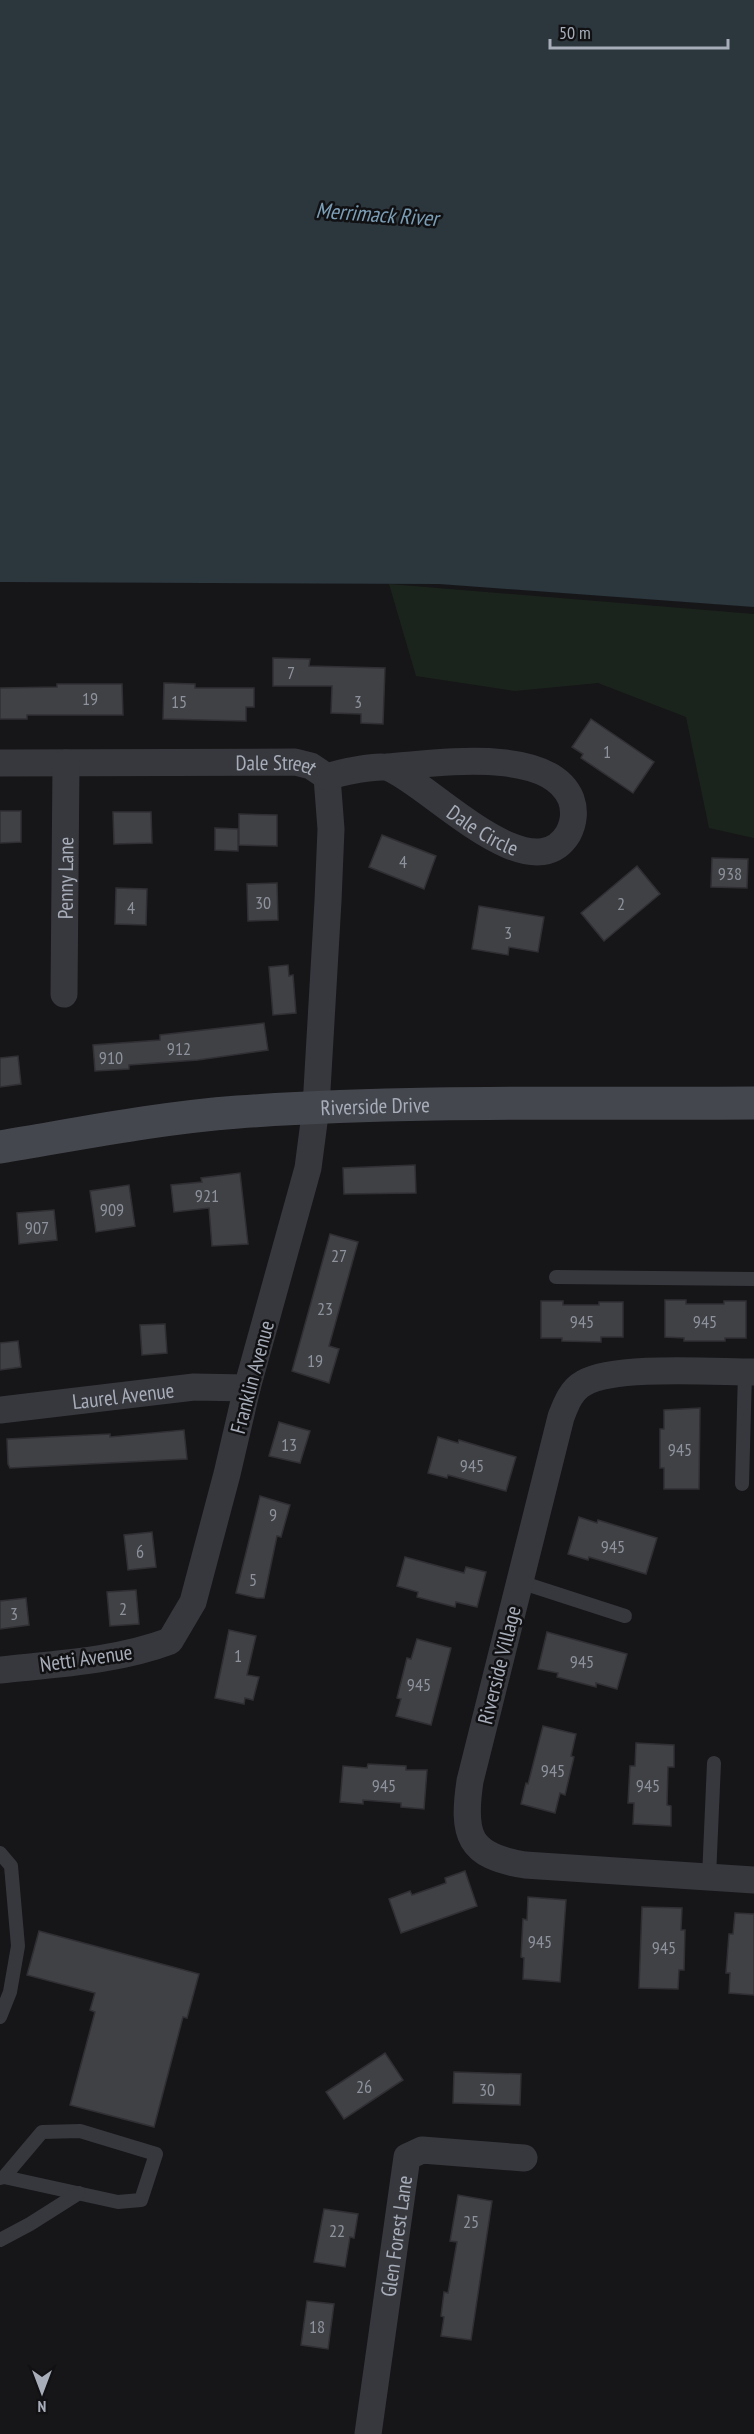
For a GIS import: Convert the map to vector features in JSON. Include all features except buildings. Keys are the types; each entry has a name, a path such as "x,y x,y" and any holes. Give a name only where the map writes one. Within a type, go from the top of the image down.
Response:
{"main road":[{"name":"Riverside Drive","path":"0,1147 144,1123 235,1112 316,1107 422,1104 754,1103"}],"street":[{"name":"Dale Circle","path":"327,777 347,771 388,767 491,761 524,765 556,781 567,792 573,806 573,822 566,837 554,847 539,852 523,850 502,842 388,767"},
{"name":"Dale Street","path":"0,763 295,762 311,766 327,777 331,829 316,1107"},
{"name":"Penny Lane","path":"64,994 66,763"},
{"name":"Franklin Avenue","path":"170,1641 193,1602 247,1388 308,1168 316,1107"},
{"name":"Riverside Village","path":"750,1372 616,1373 592,1379 573,1392 561,1417 470,1781 466,1816 468,1832 477,1846 489,1856 504,1862 754,1880"},
{"name":"Laurel Avenue","path":"0,1410 194,1387 247,1388"},
{"name":"Netti Avenue","path":"0,1670 120,1654 151,1648 170,1641"},
{"name":"Glen Forest Lane","path":"368,2434 407,2157 422,2150 524,2158"}],"lane":[{"path":"556,1277 754,1279"},
{"path":"742,1484 750,1372"},
{"path":"520,1582 626,1616"},
{"path":"709,1877 714,1763"},
{"path":"0,1853 11,1866 18,1947 0,2017"},
{"path":"80,2131 156,2154 141,2200 118,2202 2,2178 42,2132 80,2131"},
{"path":"0,2240 79,2193"}],"shaded area":[{"path":"389,584 754,614 754,838 709,828 686,717 598,683 515,691 416,676"}],"water":[{"name":"Merrimack River","path":"0,0 754,0 754,607 439,584 0,582"}]}
